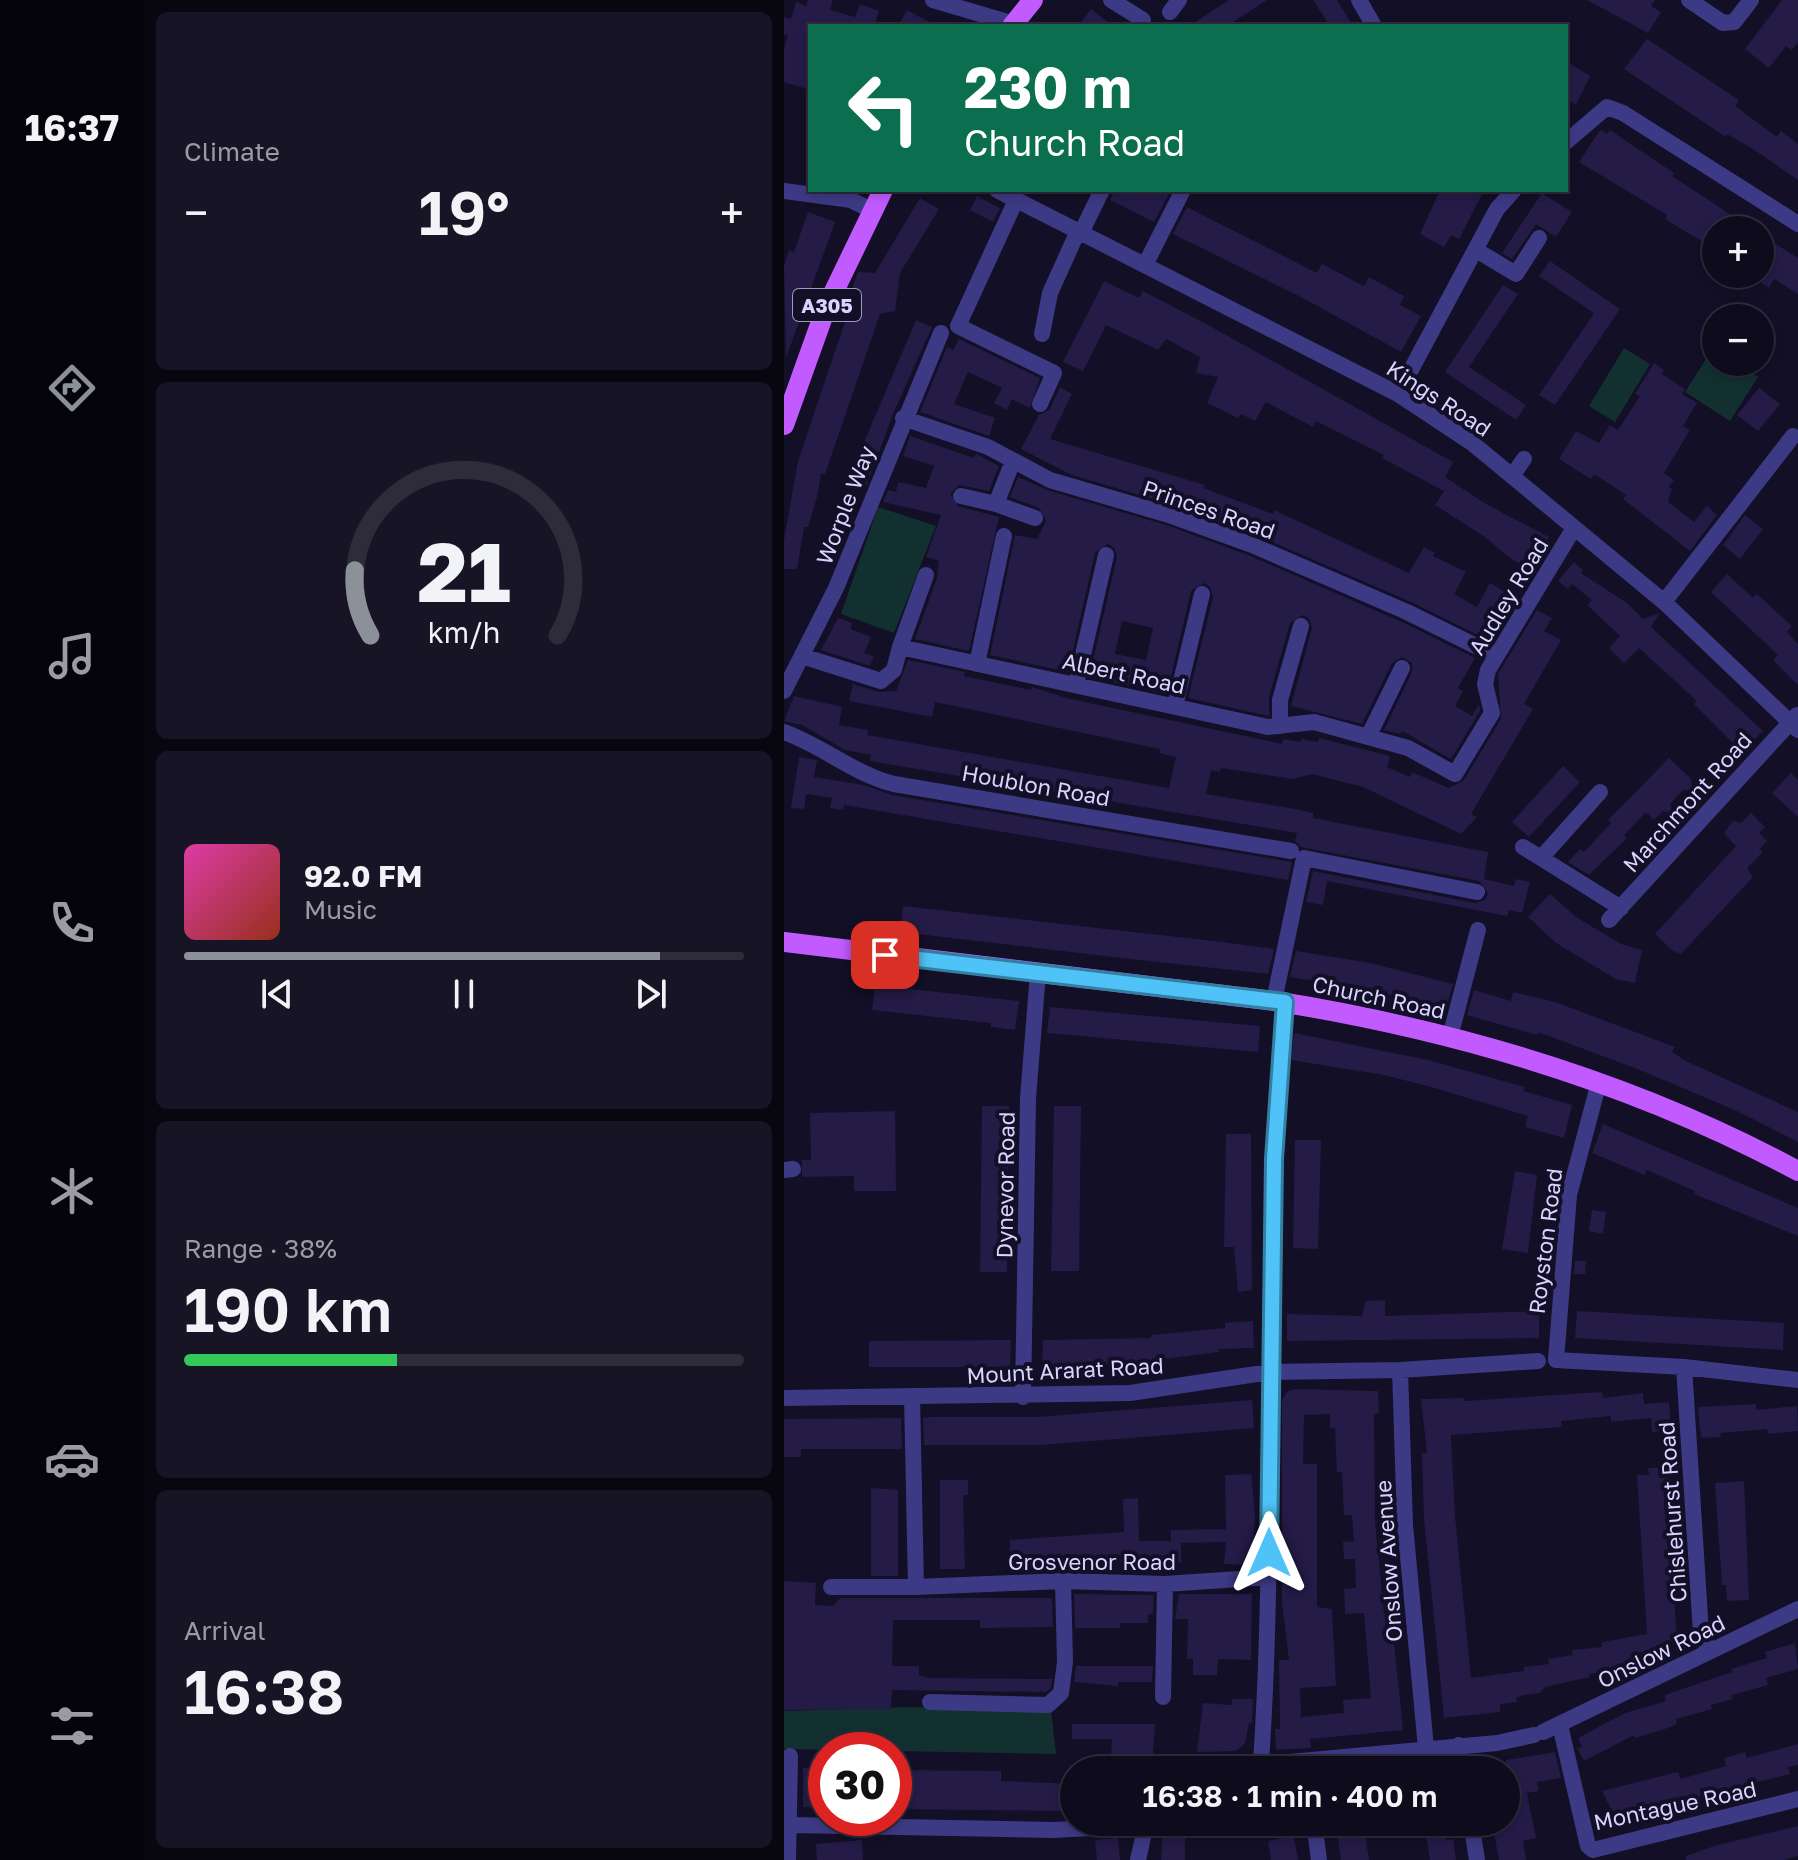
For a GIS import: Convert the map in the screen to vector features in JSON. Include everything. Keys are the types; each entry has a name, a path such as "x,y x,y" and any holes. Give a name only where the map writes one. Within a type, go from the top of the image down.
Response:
{"main road":[{"path":"1013,24 1033,0"},
{"name":"A305","path":"784,425 826,308 882,192"},
{"name":"Church Road","path":"784,942 1280,1001 1354,1014 1450,1037 1599,1082 1711,1129 1798,1171"}],"street":[{"path":"933,0 1008,24"},
{"path":"1111,0 1143,20"},
{"path":"1359,0 1373,24"},
{"path":"1689,0 1723,23 1734,22 1751,0"},
{"path":"1568,140 1607,107 1623,113 1798,224"},
{"path":"784,191 851,200 871,210"},
{"name":"Kings Road","path":"1001,192 1398,394 1472,443 1664,602 1795,722"},
{"path":"1042,334 1050,293 1101,192"},
{"path":"1145,265 1182,192"},
{"path":"1398,394 1497,209 1512,192"},
{"path":"1016,200 958,326 1054,373 1040,404"},
{"path":"1476,250 1516,274 1539,238"},
{"name":"Worple Way","path":"784,691 836,588 903,418 941,333"},
{"name":"Princes Road","path":"903,418 988,447 1050,480 1169,515 1252,545 1407,612 1496,656"},
{"path":"1664,602 1793,436"},
{"path":"1512,476 1524,459"},
{"path":"996,504 1013,461"},
{"path":"961,496 1035,518"},
{"name":"Audley Road","path":"1455,774 1492,713 1485,684 1496,656 1574,528"},
{"path":"977,664 1004,536"},
{"path":"1076,685 1106,555"},
{"path":"802,656 881,681 894,670 926,575"},
{"path":"1175,706 1202,594"},
{"path":"1280,726 1280,700 1301,626"},
{"name":"Albert Road","path":"900,647 1268,727 1314,722 1408,748 1455,774"},
{"path":"1368,737 1402,668"},
{"name":"Marchmont Road","path":"1541,858 1615,914 1795,722"},
{"name":"Houblon Road","path":"784,732 814,743 865,775 894,784 1291,851"},
{"path":"1523,847 1541,858 1600,792"},
{"path":"1261,1756 1269,1577 1274,1159 1280,1001 1304,858 1477,892"},
{"path":"1450,1037 1478,930"},
{"name":"Dynevor Road","path":"1023,1397 1028,1098 1038,973"},
{"name":"Royston Road","path":"1599,1082 1569,1195 1556,1360 1684,1367"},
{"name":"Mount Ararat Road","path":"784,1398 1023,1397 1130,1393 1270,1372 1400,1370 1538,1361"},
{"path":"1684,1367 1798,1380"},
{"name":"Chislehurst Road","path":"1684,1367 1701,1633 1709,1652"},
{"name":"Onslow Avenue","path":"1400,1370 1404,1504 1426,1748"},
{"path":"912,1396 916,1587"},
{"name":"Grosvenor Road","path":"831,1587 1063,1581 1165,1584 1269,1577"},
{"path":"930,1702 1048,1705 1061,1693 1065,1662 1063,1581"},
{"path":"1163,1697 1165,1584"},
{"name":"Onslow Road","path":"1366,1756 1539,1733 1798,1609"},
{"name":"Montague Road","path":"1560,1725 1588,1846 1593,1850 1798,1799"},
{"path":"1459,1745 1461,1756"},
{"path":"788,1860 790,1756"},
{"path":"790,1825 1060,1830"},
{"path":"1138,1860 1147,1836"},
{"path":"1316,1836 1319,1860"},
{"path":"1473,1836 1477,1860"}],"green space":[{"path":"1624,348 1650,364 1615,422 1589,406"},
{"path":"1702,365 1702,376 1758,377 1730,421 1685,392"},
{"path":"878,507 936,526 894,633 841,614"},
{"path":"908,1707 1051,1710 1056,1754 912,1751 912,1732 808,1732 808,1749 784,1749 784,1711"}],"building":[{"path":"808,0 833,0 830,10 855,17 860,4 879,11 875,24 808,24 808,89 784,82 784,49 788,35 784,34 784,17 791,19 796,2 806,6"},
{"path":"1229,0 1267,0 1230,24 1192,24"},
{"path":"1313,0 1337,0 1352,24 1329,24"},
{"path":"1587,0 1655,0 1651,6 1661,12 1648,33"},
{"path":"1782,0 1798,0 1798,42 1792,50 1786,46 1769,68 1745,49"},
{"path":"1091,9 1110,24 1080,24"},
{"path":"907,10 933,24 899,24"},
{"path":"1647,39 1739,100 1735,106 1777,137 1781,131 1798,144 1798,180 1753,149 1727,134 1726,137 1624,69"},
{"path":"1568,62 1590,76 1576,105 1568,99"},
{"path":"1600,130 1607,134 1610,130 1733,216 1702,216 1702,241 1665,219 1667,215 1579,162"},
{"path":"1114,192 1170,192 1154,222 1110,200"},
{"path":"1439,192 1483,192 1459,239 1451,235 1444,247 1420,234"},
{"path":"1542,193 1572,212 1556,237 1536,224 1512,259 1502,253"},
{"path":"977,196 1000,208 993,222 970,210"},
{"path":"920,198 939,209 900,273 895,311 880,314 825,474 821,474 808,527 804,527 797,569 784,569 784,540 798,461 850,307 853,285 858,272 875,273"},
{"path":"1187,207 1317,273 1322,264 1364,286 1369,277 1404,296 1400,305 1421,316 1401,352 1301,297 1173,234"},
{"path":"808,212 835,222 786,358 784,265 789,251 794,252"},
{"path":"1774,243 1798,258 1798,294 1774,279"},
{"path":"1550,261 1620,309 1555,405 1539,395 1594,313 1539,276"},
{"path":"1104,281 1139,298 1143,291 1453,462 1445,477 1486,504 1549,537 1531,566 1525,567 1435,505 1444,491 1382,458 1384,455 1316,421 1313,427 1266,402 1255,421 1241,414 1238,418 1207,403 1218,377 1196,373 1200,357 1166,339 1158,350 1106,325 1083,371 1063,362"},
{"path":"1503,285 1518,294 1469,367 1526,405 1516,420 1445,372"},
{"path":"916,320 932,327 893,414 866,487 848,480"},
{"path":"959,339 1040,378 1030,408 1012,399 1007,410 994,403 1002,388 968,372 954,404 995,418 989,436 920,412 947,347 953,350"},
{"path":"1654,363 1664,370 1662,374 1685,389 1682,394 1697,403 1683,426 1690,430 1664,473 1674,480 1669,487 1672,489 1668,502 1694,522 1707,506 1717,515 1690,551 1623,499 1626,495 1594,474 1591,479 1559,459 1576,431 1599,443 1610,425 1618,430 1640,396 1635,394"},
{"path":"1060,387 1072,394 1050,439 1205,485 1203,488 1273,514 1274,510 1409,573 1424,547 1435,553 1433,556 1466,572 1454,594 1477,607 1490,583 1507,593 1493,616 1501,620 1490,641 1411,602 1256,535 1173,505 1072,475 1021,449 1039,415 1050,409"},
{"path":"1759,388 1780,404 1758,431 1737,415"},
{"path":"910,436 974,458 976,454 999,466 989,491 959,485 950,494 958,506 999,517 969,651 915,639 937,578 939,561 926,557 941,515 883,502 888,490 896,492 898,482 926,488 934,466 903,456"},
{"path":"1018,477 1047,490 1166,525 1248,555 1402,622 1475,658 1458,688 1463,691 1455,706 1472,716 1479,704 1480,711 1451,759 1402,731 1400,734 1384,730 1412,672 1412,663 1402,657 1392,663 1362,724 1291,706 1312,628 1309,619 1303,615 1290,623 1269,697 1269,716 1188,698 1213,597 1210,587 1204,583 1191,591 1167,694 1089,677 1117,557 1114,548 1108,544 1095,553 1068,672 990,655 1015,535 1037,539 1046,521 1039,508 1010,497","holes":["1122,621 1153,628 1146,660 1115,654"]},
{"path":"1745,515 1763,529 1740,559 1723,545"},
{"path":"1574,562 1583,570 1581,573 1627,603 1643,619 1660,613 1651,627 1763,731 1742,752 1694,704 1697,701 1639,648 1624,663 1609,648 1620,636 1587,605 1592,600 1572,584 1568,589 1558,581"},
{"path":"1727,574 1753,598 1757,594 1792,626 1787,632 1798,644 1798,685 1773,660 1778,655 1711,592"},
{"path":"1537,610 1552,618 1544,631 1561,640 1524,704 1533,709 1471,814 1477,817 1461,834 1363,787 1312,774 1293,779 1221,768 1220,772 1211,770 1206,794 1296,809 1313,813 1313,818 1488,852 1484,879 1514,886 1516,879 1530,882 1522,913 1509,910 1507,916 1327,881 1323,905 1306,902 1313,871 1475,903 1485,900 1488,893 1479,881 1301,847 1295,841 1297,833 870,761 871,755 845,750 802,725 784,721 794,696 842,707 839,725 868,730 867,735 1169,788 1176,757 1159,753 1160,749 935,702 932,717 849,701 853,684 878,692 896,691 908,660 965,672 964,676 1031,690 1032,687 1066,698 1282,744 1283,739 1318,742 1319,738 1390,756 1387,767 1410,777 1412,772 1449,788 1464,780 1501,719 1498,674"},
{"path":"838,618 852,623 851,629 871,637 864,653 874,656 870,666 821,650"},
{"path":"799,757 817,760 814,777 864,785 892,795 1292,862 1288,880 844,805 843,810 830,808 832,798 806,794 804,809 791,808"},
{"path":"1669,758 1690,778 1694,792 1684,789 1670,804 1673,814 1663,811 1654,820 1646,812 1624,835 1627,838 1589,875 1568,862 1580,849 1584,852 1611,823 1608,820"},
{"path":"1563,766 1580,782 1529,837 1512,822"},
{"path":"1791,773 1798,780 1798,817 1772,793"},
{"path":"1751,813 1765,827 1759,833 1767,841 1759,849 1763,852 1747,868 1753,877 1681,954 1673,951 1655,934 1736,846 1724,834 1729,826 1733,821 1741,823"},
{"path":"1550,894 1576,917 1621,944 1642,950 1635,983 1616,979 1556,943 1528,917"},
{"path":"903,906 1274,949 1268,974 1113,957 900,932"},
{"path":"1296,951 1370,963 1453,984 1446,1009 1371,990 1290,977"},
{"path":"875,985 1019,1001 1015,1030 991,1027 991,1023 872,1010"},
{"path":"1474,990 1511,1001 1513,992 1555,1002 1675,1047 1672,1052 1686,1061 1798,1112 1798,1142 1737,1111 1640,1070 1538,1032 1537,1035 1467,1015"},
{"path":"1050,1007 1260,1026 1258,1052 1047,1033"},
{"path":"1294,1033 1428,1060 1525,1087 1523,1091 1572,1105 1564,1138 1525,1127 1528,1116 1435,1088 1384,1075 1291,1060"},
{"path":"982,1106 1009,1106 1007,1272 980,1272"},
{"path":"1054,1106 1081,1106 1079,1271 1051,1271"},
{"path":"895,1111 896,1191 854,1191 854,1176 802,1177 802,1160 811,1160 810,1113"},
{"path":"1603,1124 1798,1208 1798,1236 1694,1194 1695,1191 1647,1170 1645,1175 1592,1153"},
{"path":"1226,1134 1251,1134 1252,1290 1238,1292 1234,1247 1224,1247"},
{"path":"1295,1140 1321,1140 1318,1249 1293,1248"},
{"path":"1515,1171 1537,1175 1528,1253 1502,1249"},
{"path":"1592,1210 1606,1212 1603,1234 1589,1231"},
{"path":"1575,1261 1586,1261 1585,1274 1574,1274"},
{"path":"1385,1300 1385,1316 1539,1311 1539,1338 1287,1341 1287,1314 1362,1316 1366,1301"},
{"path":"1577,1311 1784,1323 1783,1350 1575,1338"},
{"path":"1253,1321 1254,1348 1219,1349 1219,1352 1147,1361 1147,1364 1042,1366 1043,1340 1151,1338 1151,1335 1225,1328 1225,1323"},
{"path":"1011,1340 1010,1367 869,1367 869,1341"},
{"path":"1288,1391 1378,1391 1379,1413 1374,1414 1375,1522 1384,1614 1391,1613 1403,1730 1310,1739 1311,1748 1276,1750 1275,1729 1280,1729 1279,1660 1289,1660 1282,1602 1282,1400","holes":["1330,1414 1330,1428 1335,1428 1337,1472 1342,1472 1344,1515 1352,1515 1354,1541 1343,1542 1344,1559 1355,1559 1356,1588 1344,1589 1345,1614 1364,1613 1371,1698 1343,1700 1344,1713 1301,1717 1300,1688 1336,1686 1332,1609 1317,1607 1317,1464 1303,1464 1304,1415"]},
{"path":"1602,1392 1603,1398 1643,1393 1644,1404 1669,1402 1671,1430 1652,1432 1651,1418 1611,1422 1611,1416 1561,1421 1562,1427 1451,1435 1455,1516 1471,1678 1524,1671 1524,1667 1549,1664 1548,1659 1573,1655 1572,1650 1602,1647 1602,1642 1647,1634 1637,1475 1649,1475 1648,1468 1663,1467 1666,1473 1677,1642 1663,1643 1664,1649 1632,1654 1633,1659 1628,1659 1629,1668 1589,1674 1589,1677 1545,1687 1540,1693 1523,1695 1516,1698 1517,1702 1500,1704 1500,1712 1444,1718 1424,1519 1422,1453 1427,1453 1421,1399 1464,1398 1464,1401"},
{"path":"1252,1400 1254,1428 1042,1445 924,1445 923,1418 1038,1417"},
{"path":"1756,1404 1756,1410 1797,1406 1798,1431 1768,1434 1767,1429 1701,1438 1698,1407"},
{"path":"901,1418 902,1449 801,1449 801,1457 784,1457 784,1419"},
{"path":"1251,1474 1255,1514 1253,1565 1224,1564 1226,1542 1181,1543 1181,1563 1010,1562 1010,1540 1124,1532 1123,1499 1138,1498 1139,1541 1171,1541 1171,1530 1226,1529 1225,1475"},
{"path":"940,1480 968,1480 968,1495 963,1495 965,1569 940,1569"},
{"path":"1744,1481 1749,1600 1727,1601 1726,1585 1722,1585 1715,1483"},
{"path":"871,1488 898,1490 898,1576 871,1576"},
{"path":"784,1581 816,1583 815,1605 833,1606 840,1598 1052,1598 1053,1627 980,1628 980,1620 893,1620 892,1666 919,1666 919,1675 929,1678 1052,1679 1051,1688 1046,1692 892,1690 891,1709 784,1710"},
{"path":"1074,1594 1154,1595 1153,1614 1148,1614 1148,1623 1120,1623 1120,1628 1075,1628"},
{"path":"1179,1594 1252,1594 1251,1660 1218,1659 1217,1675 1193,1675 1193,1659 1187,1659 1188,1619 1175,1619"},
{"path":"1795,1643 1798,1669 1766,1678 1768,1685 1732,1695 1733,1699 1711,1705 1712,1709 1676,1719 1677,1724 1665,1729 1635,1738 1634,1735 1584,1761 1577,1748 1582,1747 1578,1738 1625,1713 1663,1702 1665,1695 1767,1658 1765,1652"},
{"path":"1076,1666 1153,1666 1152,1682 1118,1682 1118,1686 1074,1682"},
{"path":"1232,1699 1253,1699 1252,1723 1249,1723 1245,1743 1236,1751 1197,1752 1203,1703 1232,1705"},
{"path":"1072,1724 1155,1724 1153,1756 1111,1756 1112,1739 1072,1739"},
{"path":"1798,1744 1798,1765 1788,1767 1790,1774 1693,1798 1663,1802 1635,1810 1636,1815 1617,1821 1602,1791 1678,1772 1681,1779 1726,1766 1724,1758 1745,1752 1747,1758"},
{"path":"1555,1752 1561,1778 1537,1782 1539,1791 1527,1793 1536,1838 1523,1841 1526,1860 1499,1860 1495,1836 1520,1836 1520,1758"},
{"path":"803,1768 808,1768 808,1807 803,1807"},
{"path":"912,1770 1001,1771 1001,1781 1060,1783 1060,1811 912,1809"},
{"path":"1798,1826 1798,1856 1784,1860 1686,1860 1686,1856 1714,1846"},
{"path":"1163,1836 1185,1836 1185,1860 1161,1860"},
{"path":"1294,1836 1298,1860 1271,1860 1268,1841"},
{"path":"1365,1836 1369,1860 1341,1860 1338,1837"},
{"path":"1426,1836 1453,1839 1456,1860 1430,1860"},
{"path":"1118,1838 1120,1860 1097,1860 1095,1840"},
{"path":"862,1840 863,1860 817,1860 816,1844"}],"route":[{"path":"885,955 1285,1002 1274,1159 1269,1553"}]}
